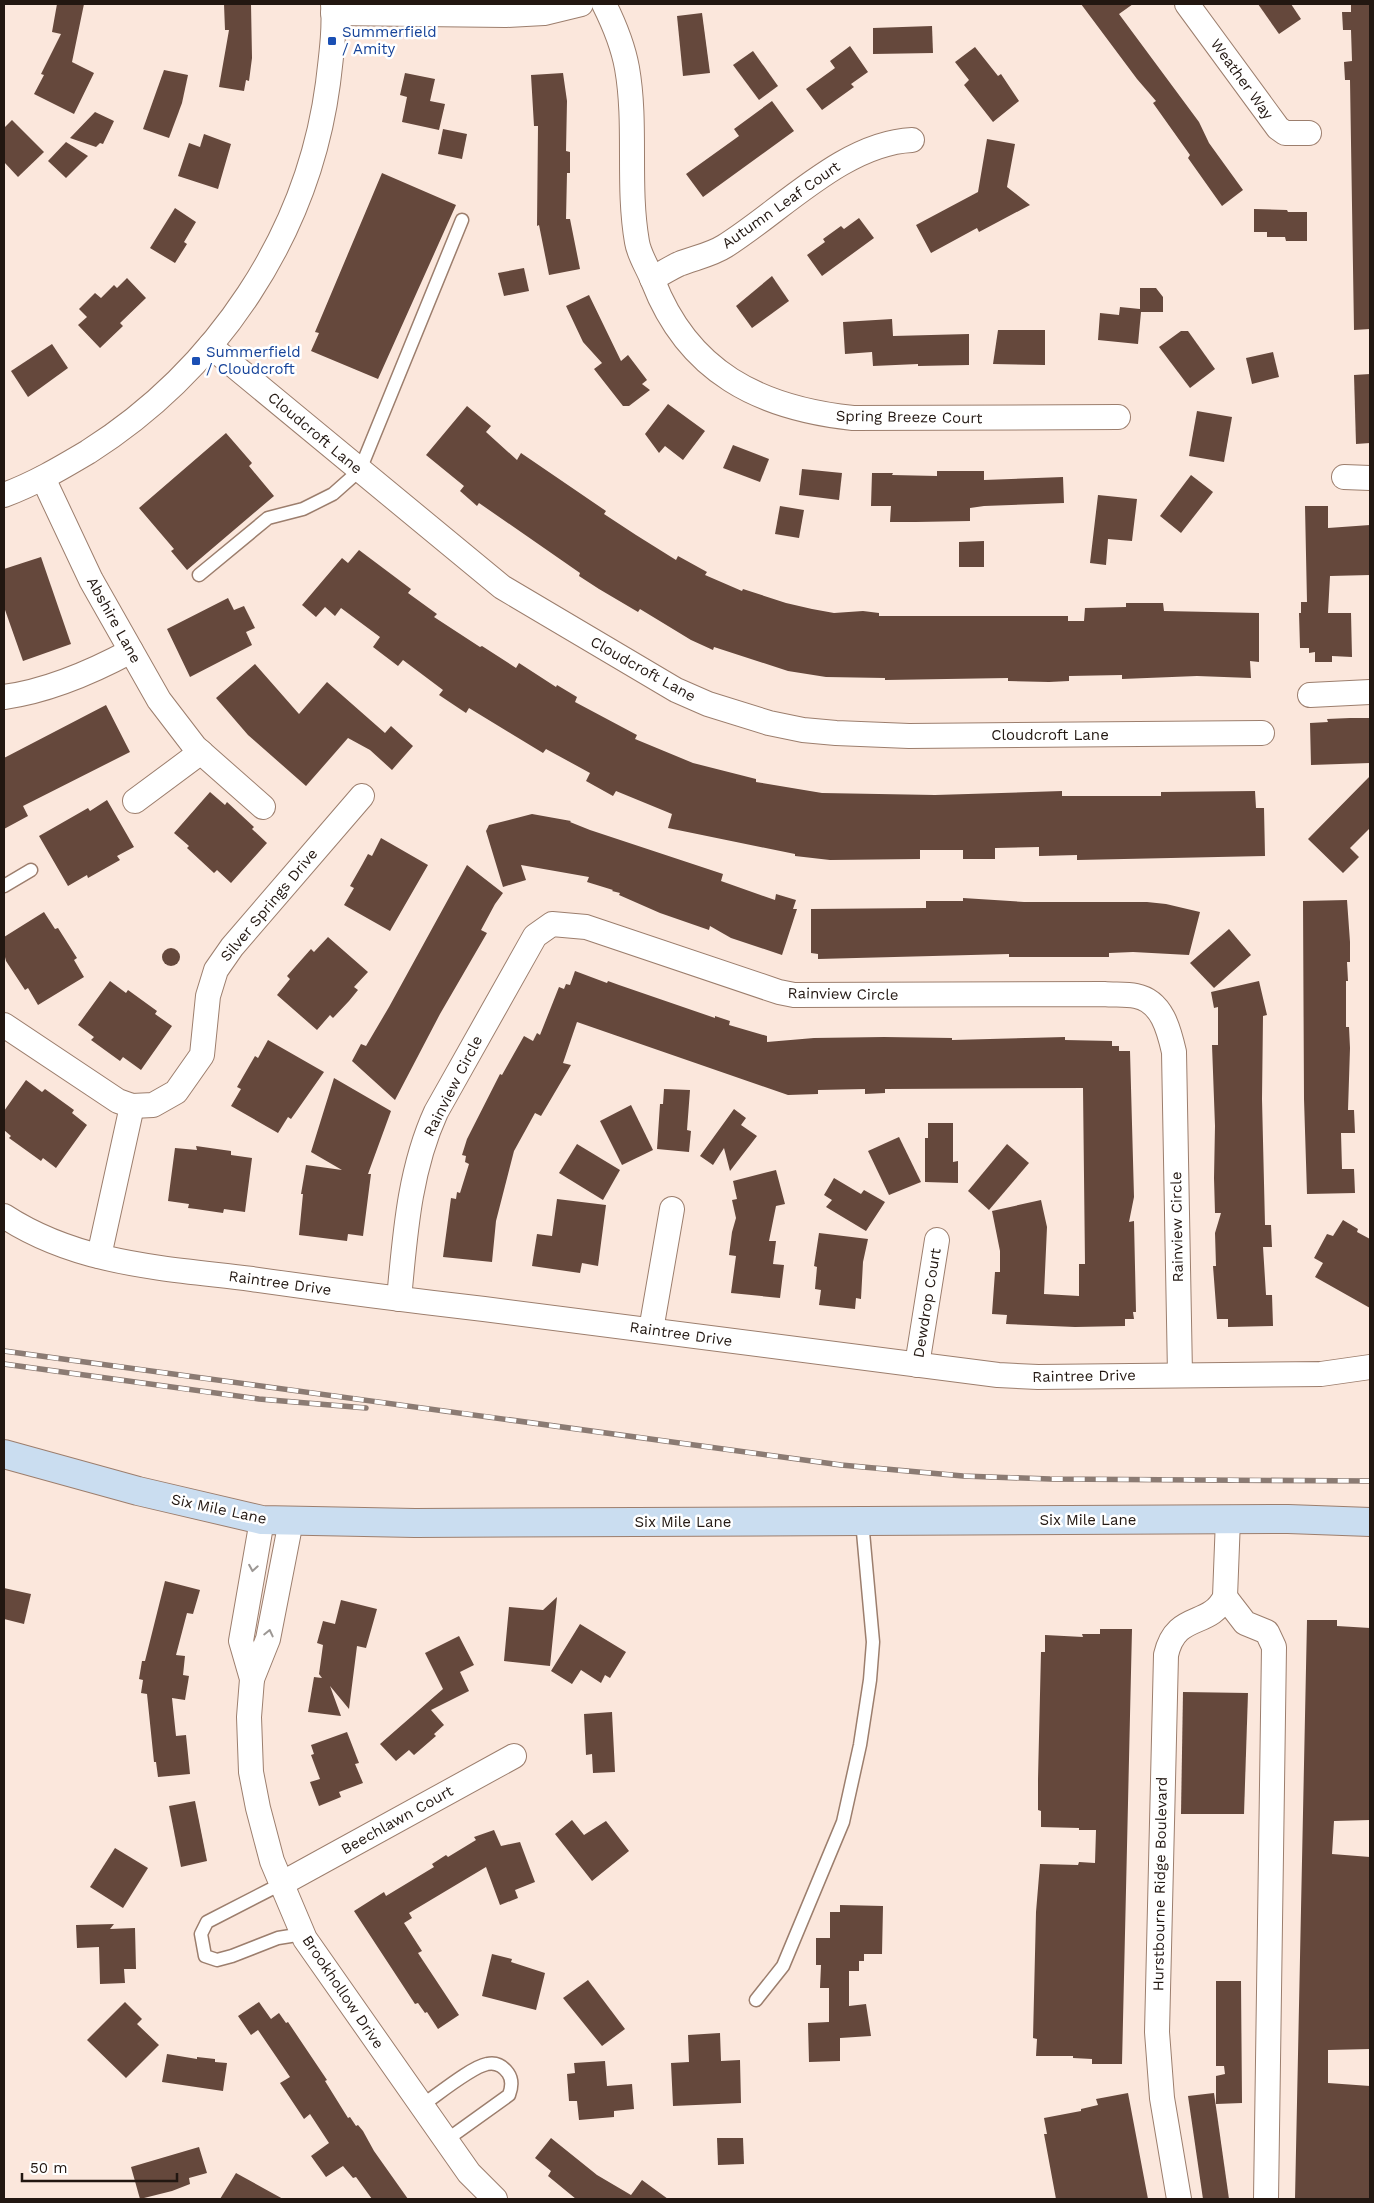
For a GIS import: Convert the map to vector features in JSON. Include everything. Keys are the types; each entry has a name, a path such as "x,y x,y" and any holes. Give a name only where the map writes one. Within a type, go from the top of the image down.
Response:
{"street":[{"path":"4,495 43,478 109,438 139,415 174,385 232,320 283,234 308,172 326,95 333,8 506,15 544,13 581,4"},
{"name":"Spring Breeze Court","path":"604,4 612,21 627,69 637,244 662,304 682,336 709,364 752,393 796,409 824,415 853,418 1118,417"},
{"name":"Weather Way","path":"1187,4 1278,128 1284,133 1308,133"},
{"name":"Autumn Leaf Court","path":"652,279 680,264 724,247 845,161 872,149 912,140"},
{"name":"Cloudcroft Lane","path":"210,346 502,587 676,690 708,704 769,723 803,730 909,736 1262,733"},
{"path":"1344,477 1370,478"},
{"name":"Abshire Lane","path":"43,478 92,580 159,700 183,733 201,752 264,807"},
{"path":"4,696 38,689 104,666 131,651"},
{"path":"1310,695 1370,692"},
{"path":"136,802 201,752"},
{"name":"Silver Springs Drive","path":"132,1106 153,1106 176,1092 202,1055 208,996 216,970 232,947 362,796"},
{"name":"Rainview Circle","path":"399,1299 413,1180 426,1136 436,1112 535,936 552,924 573,924 779,992 794,995 1104,994 1137,996 1152,1004 1164,1018 1174,1052 1180,1374"},
{"path":"4,1025 118,1101 132,1106 99,1256"},
{"path":"651,1330 672,1209"},
{"name":"Raintree Drive","path":"4,1216 46,1240 72,1250 121,1262 998,1376 1322,1374 1370,1367"},
{"name":"Dewdrop Court","path":"917,1365 937,1240"},
{"name":"Six Mile Lane","path":"4,1454 138,1491 262,1520 415,1523 1288,1519 1370,1522"},
{"path":"1228,1519 1225,1597 1245,1623 1267,1632 1274,1647 1266,2199"},
{"name":"Brookhollow Drive","path":"262,1520 241,1640 252,1679 249,1717 251,1772 272,1861 303,1934 469,2174 495,2199"},
{"path":"252,1679 268,1640 291,1521"},
{"name":"Hurstbourne Ridge Boulevard","path":"1179,2199 1162,2098 1157,2032 1166,1655 1169,1643 1177,1631 1188,1622 1212,1614 1220,1607 1225,1597"},
{"name":"Beechlawn Court","path":"281,1884 514,1756"}],"lane":[{"path":"199,575 268,518 303,509 333,494 360,470 462,220"},
{"path":"4,886 31,870"},
{"path":"756,2000 783,1966 843,1822 860,1745 870,1680 873,1642 862,1521"},
{"path":"281,1884 207,1922 201,1934 205,1956 217,1960 278,1938 303,1934"},
{"path":"421,2106 480,2066 497,2064 509,2074 512,2088 508,2095 446,2141"}],"building":[{"path":"57,4 84,4 72,62 94,73 74,114 34,94 44,75 41,74 61,34 52,32"},
{"path":"224,4 251,4 252,58 249,81 246,80 244,91 219,87 229,30 225,30"},
{"path":"1081,4 1133,4 1119,14 1199,122 1209,143 1243,190 1222,206 1188,158 1190,155 1153,103 1156,101 1137,79"},
{"path":"1258,4 1291,4 1301,19 1279,34"},
{"path":"1351,4 1370,4 1370,329 1354,330 1350,80 1345,80 1344,62 1352,61 1351,30 1343,30 1342,12 1351,12"},
{"path":"702,13 710,73 683,76 677,16"},
{"path":"932,26 933,53 873,54 873,28"},
{"path":"850,46 868,72 851,84 854,87 822,110 806,89 835,68 830,61"},
{"path":"975,47 998,76 1001,74 1019,101 993,122 964,85 969,80 955,62"},
{"path":"753,51 778,86 759,100 733,65"},
{"path":"164,70 188,75 182,103 169,138 143,129"},
{"path":"405,73 435,79 430,101 445,104 439,130 402,122 407,97 400,95"},
{"path":"563,73 567,101 566,151 570,152 570,173 567,173 566,219 570,219 580,269 549,275 539,225 537,226 538,126 534,126 531,75"},
{"path":"772,101 794,131 703,197 686,174 739,136 734,129"},
{"path":"95,112 114,121 103,144 100,143 96,147 70,138"},
{"path":"12,120 44,152 18,177 4,162 4,128"},
{"path":"443,129 467,134 462,159 438,154"},
{"path":"204,134 231,144 218,189 178,176 189,143 200,147"},
{"path":"987,139 1015,144 1007,187 1030,205 979,232 977,228 931,253 916,225 978,192"},
{"path":"66,142 88,156 66,178 48,161"},
{"path":"382,173 456,205 378,379 311,351 319,333 315,332"},
{"path":"175,208 196,222 184,242 187,244 175,263 150,248"},
{"path":"1254,209 1307,212 1307,241 1286,241 1285,237 1267,237 1267,232 1254,232"},
{"path":"859,218 874,238 822,276 807,255 825,242 823,239 841,226 844,229"},
{"path":"524,268 529,291 504,296 498,273"},
{"path":"772,276 789,301 752,328 736,306"},
{"path":"127,278 146,298 120,323 123,326 100,348 78,325 87,317 79,309 95,293 101,298 114,285 117,288"},
{"path":"1140,288 1156,288 1163,297 1163,312 1141,312 1138,344 1098,340 1100,313 1119,315 1120,307 1140,309"},
{"path":"589,295 621,361 628,355 647,380 642,384 650,390 629,406 623,406 594,369 602,363 583,342 566,306"},
{"path":"892,319 893,336 969,334 969,365 918,366 918,364 873,366 872,352 845,354 843,322"},
{"path":"998,330 1045,330 1045,365 993,364"},
{"path":"1181,331 1188,331 1215,369 1190,388 1159,347"},
{"path":"52,344 68,368 28,397 11,371"},
{"path":"1273,352 1279,377 1252,384 1246,358"},
{"path":"1370,374 1370,443 1356,444 1354,375"},
{"path":"668,404 705,431 683,460 665,446 659,453 645,434"},
{"path":"467,406 491,426 486,432 517,460 521,453 606,511 604,514 676,560 678,556 707,572 705,575 742,591 743,589 812,609 834,613 863,611 879,613 879,616 1068,616 1068,621 1084,621 1085,608 1126,607 1126,603 1163,603 1164,611 1259,613 1259,662 1250,661 1251,678 1197,676 1122,679 1122,675 1069,676 1069,681 1049,682 1008,681 1008,678 885,680 885,678 826,677 788,671 714,647 713,650 691,640 640,609 638,612 599,589 579,576 580,573 479,503 477,506 460,491 464,486 426,455"},
{"path":"1197,411 1232,417 1224,462 1189,456"},
{"path":"226,433 252,463 249,466 274,496 187,570 171,551 174,549 139,508"},
{"path":"733,445 769,459 760,482 723,468"},
{"path":"802,469 842,473 839,500 799,495"},
{"path":"937,471 984,471 984,480 1063,477 1064,503 984,506 970,508 970,521 916,522 890,522 891,506 871,506 872,473 937,476"},
{"path":"1191,475 1213,492 1181,533 1160,516"},
{"path":"1098,495 1137,499 1132,541 1108,539 1106,565 1090,563"},
{"path":"780,506 804,510 799,538 775,534"},
{"path":"1305,506 1328,506 1328,528 1370,525 1370,575 1330,576 1328,613 1351,613 1352,657 1332,656 1332,662 1315,662 1315,652 1309,653 1309,648 1300,648 1299,613 1301,613 1301,602 1307,602"},
{"path":"984,541 984,567 959,567 959,542"},
{"path":"359,550 411,589 408,593 437,614 434,617 480,647 482,646 516,668 519,663 556,687 557,685 577,697 575,702 637,735 635,739 693,763 756,779 756,782 822,793 935,795 1062,791 1062,796 1161,796 1161,792 1255,791 1256,808 1264,808 1265,856 1077,860 1077,855 1039,856 1039,847 995,848 995,859 963,859 963,850 920,850 920,859 830,860 795,856 795,854 668,828 672,814 616,791 613,796 586,781 590,773 546,749 543,753 469,708 466,713 439,695 443,690 403,660 398,666 373,647 380,637 341,608 335,616 325,607 316,617 302,605 342,558 348,563"},
{"path":"41,557 71,644 23,661 4,607 4,569"},
{"path":"228,598 234,610 244,606 255,628 246,632 252,645 190,677 167,629"},
{"path":"255,664 299,714 327,682 385,733 391,726 413,746 392,770 370,750 348,738 306,786 248,735 216,698"},
{"path":"106,705 130,752 23,806 28,816 4,829 4,758"},
{"path":"1370,718 1370,763 1311,765 1310,723 1328,722 1327,719"},
{"path":"1370,776 1370,828 1350,848 1359,857 1343,873 1308,839"},
{"path":"210,792 225,805 227,802 254,827 252,829 267,843 231,883 217,870 214,873 174,833"},
{"path":"107,800 134,847 117,856 120,860 88,878 87,875 68,886 39,836 88,808 90,811"},
{"path":"532,814 571,821 590,830 723,874 721,881 775,900 776,894 796,900 793,909 797,909 782,955 731,938 710,926 709,930 660,913 619,895 620,893 613,890 587,882 589,877 521,865 526,880 503,887 486,831 489,825"},
{"path":"381,838 428,865 390,931 344,905 354,888 350,886 368,854 372,856"},
{"path":"467,865 503,893 481,930 487,933 440,1014 395,1100 352,1061 361,1044 366,1046 389,1007"},
{"path":"963,898 1024,902 1147,902 1166,904 1200,912 1189,955 1133,952 1109,953 1109,957 1009,957 1009,954 818,959 818,954 811,953 811,909 926,908 926,901 963,901"},
{"path":"1347,900 1350,942 1350,962 1347,962 1348,981 1346,981 1346,1027 1349,1027 1350,1048 1348,1110 1354,1110 1355,1133 1341,1133 1342,1169 1354,1169 1355,1193 1307,1194 1304,1099 1303,901"},
{"path":"44,912 55,929 58,928 77,958 74,960 84,977 38,1005 28,988 25,990 6,961 4,937"},
{"path":"1229,929 1251,955 1214,988 1190,963"},
{"path":"328,937 368,972 354,987 358,990 349,1001 333,1018 330,1015 317,1030 277,995 290,979 287,976 311,949 314,952"},
{"path":"171,948 177,951 180,957 177,963 171,966 165,963 162,957 165,951"},
{"path":"575,971 715,1018 715,1016 730,1021 729,1025 767,1036 767,1042 814,1038 884,1037 952,1038 952,1040 1065,1037 1065,1040 1112,1041 1112,1046 1119,1046 1119,1051 1130,1051 1134,1197 1129,1222 1134,1221 1136,1312 1133,1312 1134,1319 1125,1319 1125,1326 1075,1327 1006,1324 1007,1315 992,1314 995,1272 1000,1272 1000,1251 992,1211 1041,1200 1047,1227 1044,1294 1079,1296 1079,1264 1085,1264 1083,1088 885,1089 885,1093 865,1094 865,1089 818,1090 818,1094 788,1095 577,1022 563,1063 571,1065 541,1116 535,1113 514,1151 496,1221 492,1262 443,1257 451,1198 456,1199 457,1192 460,1193 469,1164 465,1162 466,1156 462,1155 467,1139 500,1074 502,1075 524,1036 533,1041 537,1033 540,1035 559,987 564,989 566,984 570,985"},
{"path":"110,981 126,993 128,990 157,1011 155,1014 172,1026 141,1070 123,1057 120,1061 91,1040 94,1037 78,1025"},
{"path":"1259,981 1267,1015 1263,1016 1262,1099 1265,1225 1271,1225 1272,1247 1263,1247 1266,1295 1272,1295 1273,1326 1228,1327 1228,1319 1217,1319 1213,1266 1216,1266 1215,1233 1221,1213 1215,1213 1215,1126 1212,1045 1218,1045 1218,1007 1214,1008 1211,992"},
{"path":"268,1040 324,1072 291,1119 288,1117 278,1133 231,1106 241,1089 237,1087 255,1056 258,1058"},
{"path":"334,1078 391,1111 368,1174 371,1174 363,1236 348,1234 347,1241 299,1235 303,1194 301,1194 306,1165 342,1170 311,1152"},
{"path":"26,1080 42,1092 45,1089 74,1110 72,1113 87,1125 56,1168 43,1158 41,1161 9,1138 11,1136 4,1130 4,1111"},
{"path":"664,1089 690,1090 687,1130 691,1131 689,1152 657,1149 660,1104 663,1104"},
{"path":"631,1105 653,1150 622,1165 600,1121"},
{"path":"734,1109 746,1118 741,1125 757,1136 730,1171 724,1148 713,1165 700,1156"},
{"path":"928,1123 953,1123 953,1162 958,1161 958,1183 925,1182 925,1138 928,1138"},
{"path":"899,1137 921,1182 889,1195 868,1151"},
{"path":"577,1144 620,1170 603,1200 559,1173"},
{"path":"1007,1144 1029,1163 989,1210 968,1191"},
{"path":"196,1146 231,1151 231,1155 252,1158 245,1212 224,1209 223,1213 188,1208 189,1204 168,1201 175,1148 197,1150"},
{"path":"776,1170 785,1204 776,1206 769,1241 776,1241 773,1264 784,1265 780,1298 731,1293 736,1256 729,1255 736,1218 732,1200 737,1199 733,1181"},
{"path":"834,1178 861,1194 864,1190 885,1202 866,1231 826,1207 832,1200 824,1195"},
{"path":"557,1199 606,1205 598,1266 582,1263 580,1273 532,1266 537,1234 552,1236"},
{"path":"1343,1220 1358,1229 1357,1232 1370,1239 1370,1308 1315,1277 1323,1263 1314,1258 1327,1234 1333,1236"},
{"path":"819,1233 868,1239 863,1262 861,1299 856,1298 855,1309 819,1305 821,1290 815,1289 817,1267 814,1266"},
{"path":"165,1581 200,1590 193,1614 187,1613 176,1655 185,1656 183,1675 189,1676 185,1700 172,1698 176,1736 186,1735 190,1774 158,1777 156,1762 154,1762 147,1694 141,1693 143,1680 139,1679 142,1661 145,1661"},
{"path":"4,1588 31,1594 24,1624 4,1619"},
{"path":"557,1597 550,1666 504,1661 509,1607 543,1610"},
{"path":"341,1600 377,1609 366,1648 357,1646 349,1709 330,1686 341,1716 308,1712 314,1677 322,1678 319,1674 323,1645 317,1643 323,1621 335,1624"},
{"path":"1307,1620 1337,1620 1337,1626 1370,1628 1370,1820 1334,1821 1332,1854 1370,1857 1370,2049 1328,2050 1328,2083 1370,2086 1370,2199 1295,2199"},
{"path":"580,1624 626,1652 610,1678 605,1675 601,1683 581,1670 572,1684 551,1671"},
{"path":"1100,1629 1132,1629 1122,2064 1092,2064 1092,2059 1073,2058 1073,2056 1036,2056 1037,2039 1033,2038 1036,1912 1040,1864 1078,1865 1079,1862 1095,1863 1096,1830 1041,1827 1041,1811 1038,1810 1038,1779 1041,1652 1045,1652 1045,1635 1083,1637 1082,1634 1100,1634"},
{"path":"459,1636 474,1665 460,1672 469,1691 431,1710 444,1725 434,1734 436,1736 414,1755 409,1750 396,1761 380,1744 443,1689 425,1653"},
{"path":"1183,1692 1248,1693 1244,1814 1181,1814"},
{"path":"612,1712 615,1772 593,1773 592,1754 586,1755 584,1714"},
{"path":"347,1732 359,1763 355,1764 363,1783 339,1792 341,1797 319,1806 310,1782 320,1779 311,1755 314,1754 311,1745"},
{"path":"195,1801 207,1861 181,1867 169,1806"},
{"path":"572,1820 584,1835 606,1821 629,1851 592,1881 555,1834"},
{"path":"494,1830 501,1846 520,1842 535,1882 515,1890 518,1898 500,1905 486,1867 409,1913 412,1918 404,1923 422,1951 418,1953 459,2015 438,2029 427,2012 425,2013 418,2003 415,2004 354,1911 384,1892 386,1896 434,1867 432,1864 446,1855 448,1857 476,1840 474,1837"},
{"path":"115,1848 148,1868 123,1908 90,1887"},
{"path":"840,1905 883,1906 882,1954 864,1954 864,1961 859,1961 859,1971 849,1971 849,2006 866,2004 871,2036 840,2038 840,2061 809,2062 808,2023 829,2022 829,1988 820,1988 821,1965 816,1965 816,1938 830,1938 830,1912 840,1912"},
{"path":"114,1924 110,1929 135,1928 136,1969 124,1969 125,1983 100,1984 99,1947 77,1948 76,1925"},
{"path":"492,1954 512,1959 511,1962 545,1973 536,2010 482,1996"},
{"path":"588,1980 625,2029 602,2046 563,1998"},
{"path":"1216,1981 1241,1981 1242,2103 1216,2104 1216,2076 1225,2074 1224,2066 1216,2066"},
{"path":"125,2002 142,2019 137,2024 159,2045 126,2078 87,2040"},
{"path":"259,2002 271,2019 279,2013 286,2023 288,2022 327,2080 325,2081 348,2118 350,2117 356,2126 358,2125 363,2131 374,2151 408,2199 372,2199 356,2177 353,2178 343,2166 326,2177 311,2156 329,2143 310,2114 304,2119 280,2083 290,2077 258,2030 251,2035 238,2016"},
{"path":"720,2033 721,2061 740,2060 741,2103 673,2106 671,2063 689,2062 688,2035"},
{"path":"167,2054 197,2059 197,2057 215,2059 215,2062 227,2063 223,2091 162,2082"},
{"path":"605,2061 607,2086 632,2084 634,2109 614,2111 614,2117 579,2120 577,2101 569,2101 567,2074 575,2073 574,2063"},
{"path":"1128,2093 1148,2199 1056,2199 1044,2134 1047,2134 1044,2118 1081,2111 1081,2109 1098,2105 1096,2099"},
{"path":"1214,2093 1229,2199 1203,2199 1188,2096"},
{"path":"551,2138 597,2175 631,2195 642,2180 668,2199 576,2199 548,2176 551,2171 535,2158"},
{"path":"717,2138 743,2138 744,2164 718,2165"},
{"path":"199,2147 207,2173 189,2178 190,2184 172,2191 140,2199 131,2167"},
{"path":"236,2173 283,2199 220,2199"}],"railway":[{"path":"4,1351 841,1465 963,1476 1050,1479 1370,1481"},
{"path":"4,1364 259,1399 366,1408"}],"place":[{"name":"Summerfield / Amity","path":"332,41"},
{"name":"Summerfield / Cloudcroft","path":"196,361"}]}
